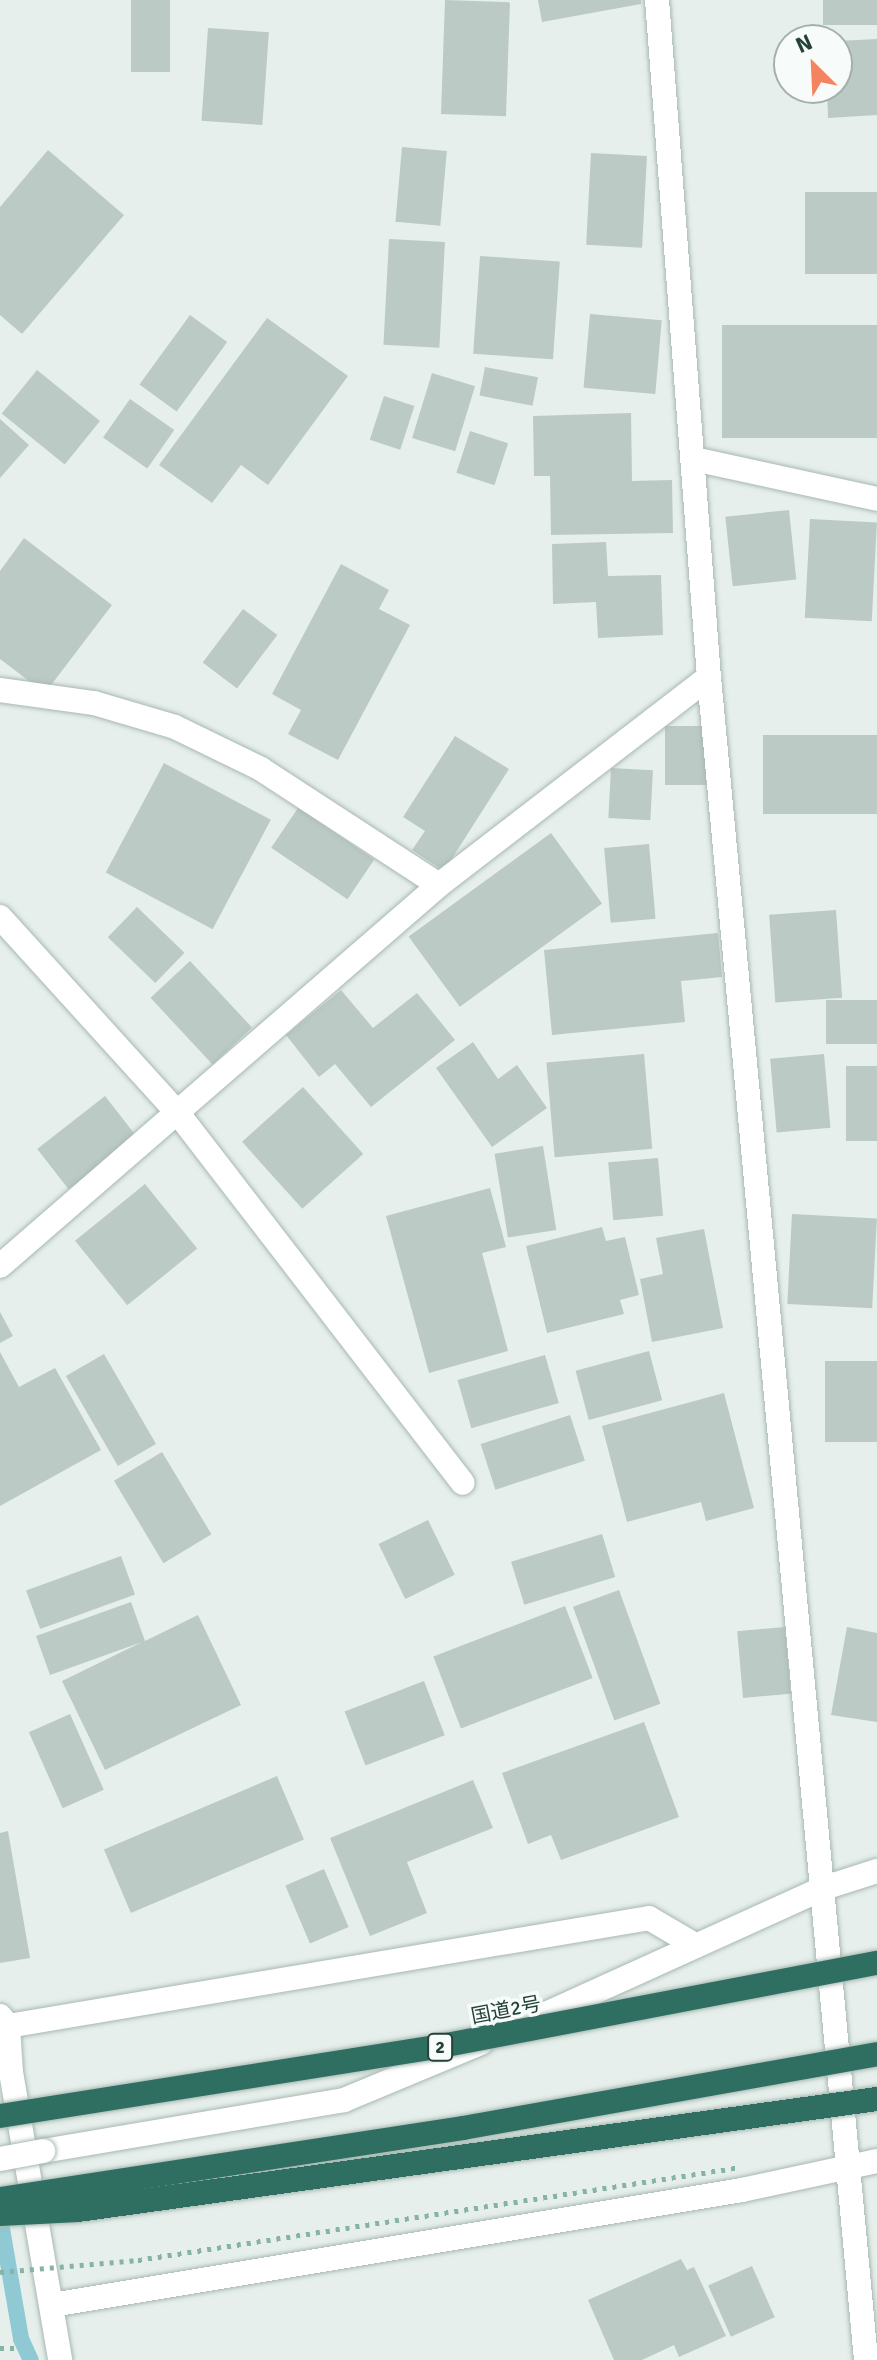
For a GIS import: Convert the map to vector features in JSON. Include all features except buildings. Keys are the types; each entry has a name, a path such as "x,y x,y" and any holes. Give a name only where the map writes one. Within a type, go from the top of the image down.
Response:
{"highway":[{"name":"国道2号","path":"0,2116 441,2046 877,1963"},
{"path":"0,2199 463,2128 877,2054"},
{"path":"0,2214 78,2210 877,2099"}],"street":[{"path":"657,0 709,677 845,2168 866,2360"},
{"path":"694,459 877,499"},
{"path":"0,1266 439,885 709,677"},
{"path":"0,690 94,703 175,727 261,769 439,885"},
{"path":"0,917 177,1112 463,1483"},
{"path":"0,2159 344,2100 429,2067 821,1889 877,1871"},
{"path":"60,2360 4,2021 649,1918 695,1945"},
{"path":"52,2305 877,2161"}],"path":[{"path":"0,2272 138,2260 735,2168"},
{"path":"0,2348 11,2348"}],"waterway":[{"path":"0,2217 21,2339 31,2360"}]}
